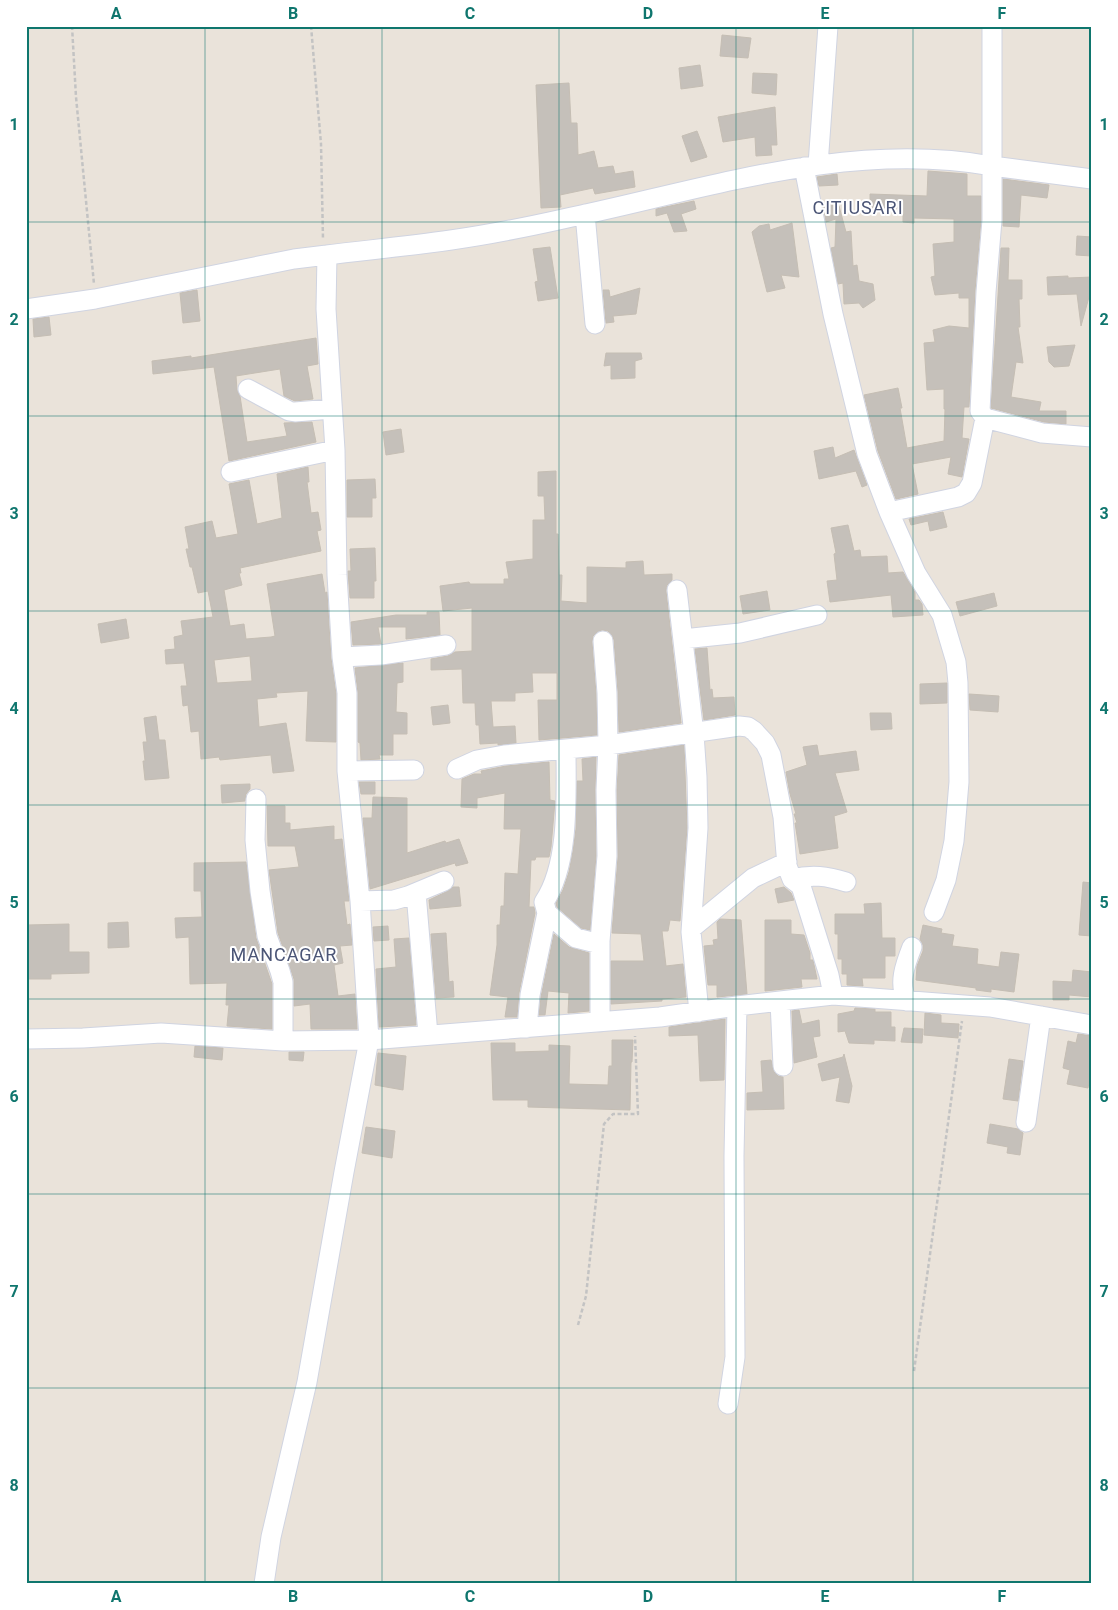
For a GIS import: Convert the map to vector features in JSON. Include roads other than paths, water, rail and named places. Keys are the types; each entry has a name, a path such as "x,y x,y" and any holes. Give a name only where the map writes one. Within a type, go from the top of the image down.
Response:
{"street":[{"path":"828,26 811,166 834,314 867,454 889,512 916,573 942,615 956,662 959,782 954,841 946,880 934,912"},
{"path":"992,26 992,220 980,411 985,418 1042,433 1092,437"},
{"path":"26,309 95,299 294,259 452,240 811,166 890,158 948,160 1092,178"},
{"path":"585,214 596,324"},
{"path":"264,1584 271,1537 307,1382 369,1040 360,901 347,771 347,693 342,658 337,575 334,450 325,255"},
{"path":"248,389 289,411 332,409"},
{"path":"889,512 958,497 966,492 972,483 985,418"},
{"path":"230,472 334,450"},
{"path":"677,590 694,734 697,777 698,828 692,935 699,1012"},
{"path":"683,639 740,632 817,615"},
{"path":"600,1022 601,938 607,856 606,790 608,746 607,693 603,641"},
{"path":"342,658 381,655 446,645"},
{"path":"457,769 477,760 608,746 739,726 748,727 765,743 771,755 781,808 789,871 801,886 829,975 833,995"},
{"path":"527,1028 530,995 547,903 562,856 566,794 566,749"},
{"path":"347,771 414,770"},
{"path":"256,799 256,840 260,890 267,936 283,982 283,1041"},
{"path":"692,935 753,878 789,871 825,876 846,882"},
{"path":"360,901 417,899 444,881"},
{"path":"417,899 428,1035"},
{"path":"547,903 576,938 601,938"},
{"path":"907,1001 903,988 903,979 912,947"},
{"path":"26,1039 83,1038 161,1032 283,1041 369,1040 632,1019 833,995 965,1004 1092,1025"},
{"path":"780,1001 783,1066"},
{"path":"728,1404 735,1357 734,1156 737,1006"},
{"path":"1026,1122 1041,1016"}],"district":[{"name":"CITIUSARI","path":"858,208"},
{"name":"MANCAGAR","path":"284,955"}]}
